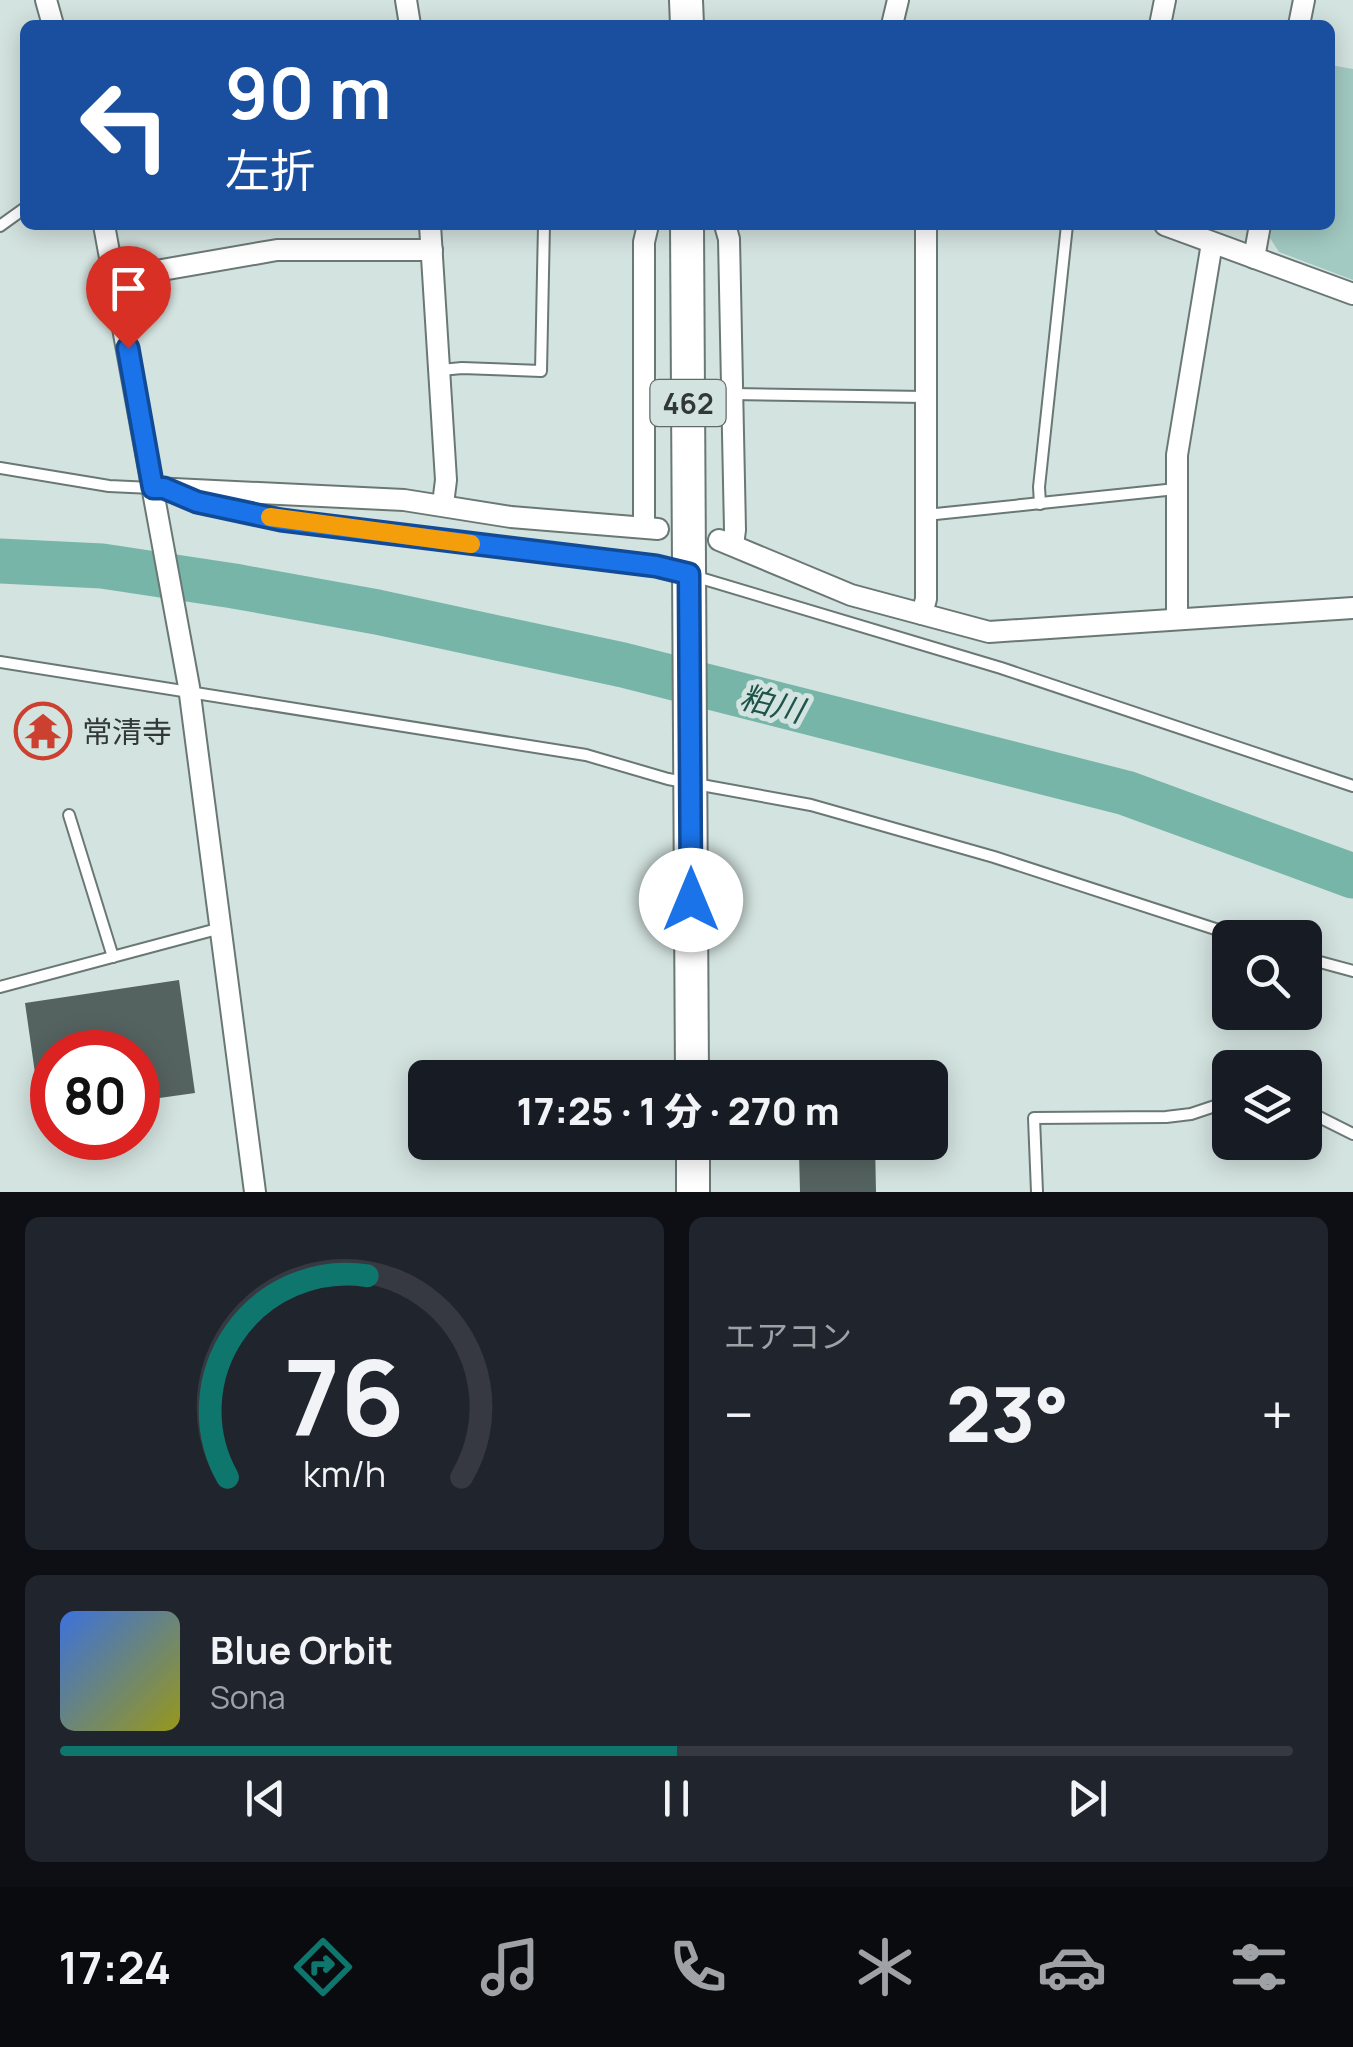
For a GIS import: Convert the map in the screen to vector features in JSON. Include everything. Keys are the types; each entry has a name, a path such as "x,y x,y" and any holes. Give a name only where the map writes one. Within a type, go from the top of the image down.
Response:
{"highway":[{"name":"462","path":"687,230 692,1060"},
{"path":"693,1160 693,1192"}],"street":[{"path":"105,230 157,492 190,691 255,1192"},
{"path":"430,230 446,480 444,504"},
{"path":"157,492 444,504 511,517 651,528 644,282 648,230"},
{"path":"727,230 735,530 726,543 840,591 992,632 1353,608"},
{"path":"922,614 926,599 926,230"},
{"path":"1179,230 1353,294"},
{"path":"1254,258 1259,230"},
{"path":"1177,619 1177,455 1212,242"},
{"path":"116,278 278,250 432,250"}],"lane":[{"path":"440,370 541,372 544,230"},
{"path":"1040,504 1065,230"},
{"path":"731,394 925,396"},
{"path":"0,468 157,492 281,520 656,566 689,579 1001,668 1353,786"},
{"path":"926,515 1176,489"},
{"path":"0,662 548,747 826,810 994,857 1212,928"},
{"path":"69,815 112,956"},
{"path":"0,987 222,928"},
{"path":"1322,963 1353,971"},
{"path":"1037,1192 1034,1118 1166,1117 1212,1108"},
{"path":"1322,1118 1353,1134"}],"green space":[{"path":"1335,66 1353,69 1353,280 1279,252 1270,238 1271,230 1335,230"}],"building":[{"name":"常清寺","path":"57,711 64,743 30,751 23,718"},
{"path":"179,980 195,1093 160,1098 160,1030 30,1030 30,1038 25,1003"},
{"path":"799,1160 875,1160 876,1192 800,1192"}],"waterway":[{"name":"粕川","path":"0,561 102,566 234,586 623,665 1126,793 1353,876"}],"slow traffic":[{"path":"270,517 471,544"}],"place":[{"name":"常清寺","path":"43,731"}],"route":[{"path":"128,348 153,488 164,488 228,510 281,520 656,566 689,574 691,900"}]}
